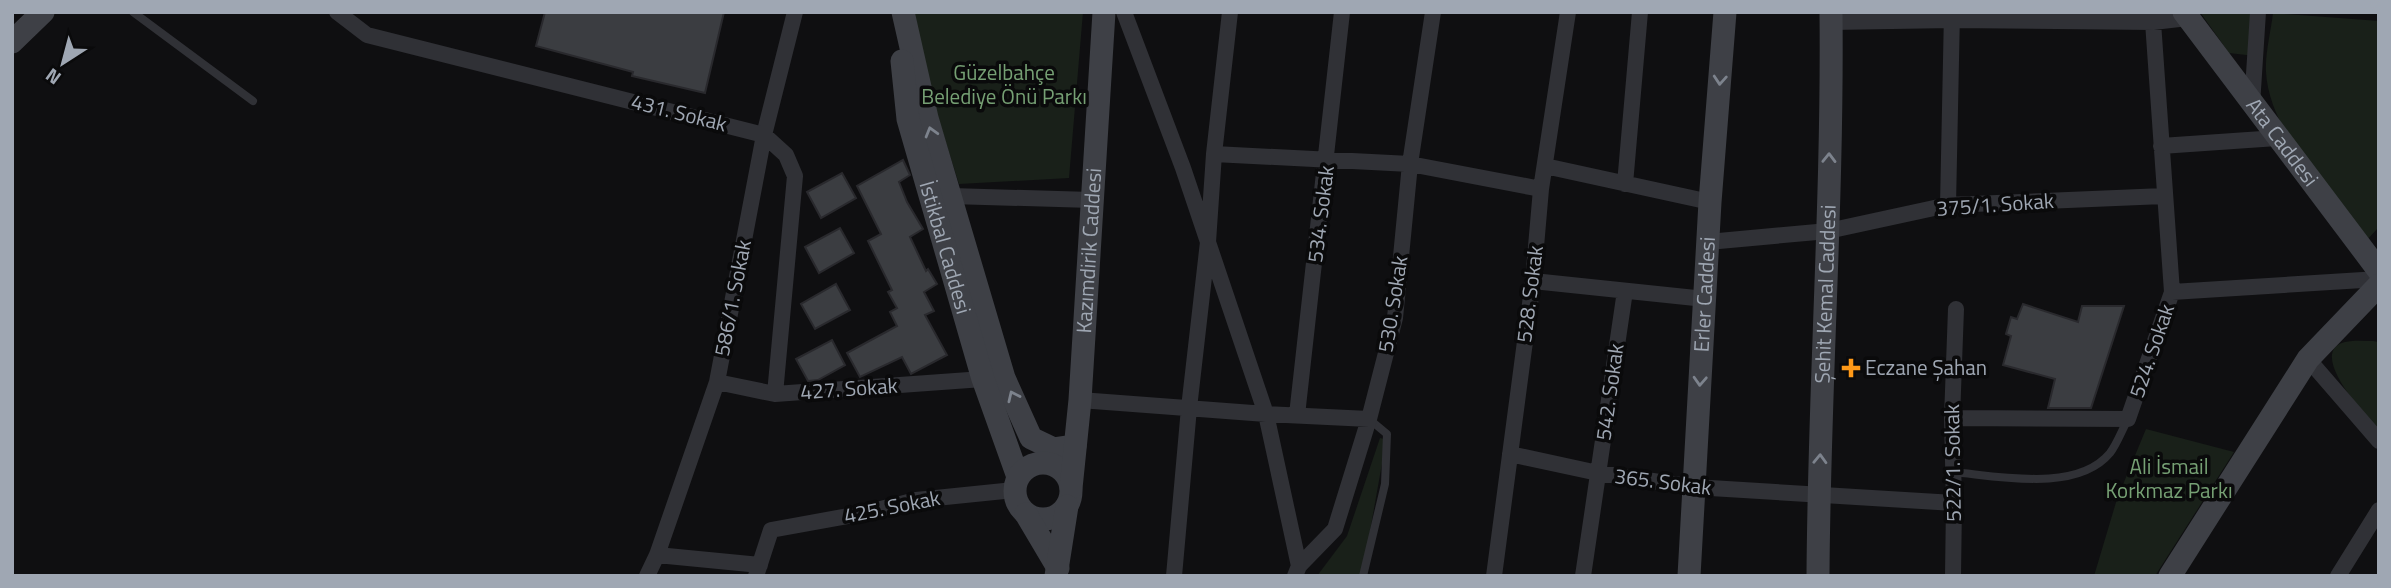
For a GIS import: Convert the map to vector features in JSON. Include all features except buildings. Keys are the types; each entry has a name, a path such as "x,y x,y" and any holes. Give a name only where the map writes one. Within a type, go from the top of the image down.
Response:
{"main road":[{"path":"12,43 43,12"},
{"name":"İstikbal Caddesi","path":"897,12 908,119 1016,483"},
{"path":"903,12 928,118 1004,378 1043,463"},
{"name":"Kazımdirik Caddesi","path":"1063,573 1080,400 1104,12"},
{"name":"Erler Caddesi","path":"1689,576 1710,202 1725,12"},
{"name":"Ata Caddesi","path":"2186,15 2379,271"},
{"name":"Şehit Kemal Caddesi","path":"1818,576 1831,17"},
{"path":"2170,576 2308,359 2379,285"},
{"path":"1031,438 1054,449 1075,446"},
{"path":"1026,514 1044,520 1061,513 1069,497 1063,471 1043,463 1031,465 1016,483 1015,499 1063,573"}],"street":[{"name":"431. Sokak","path":"337,12 367,35 764,135"},
{"name":"586/1. Sokak","path":"647,576 657,555 717,382 764,135 795,12"},
{"path":"1124,12 1209,242 1266,414 1297,571"},
{"path":"1174,576 1230,12"},
{"name":"534. Sokak","path":"1297,415 1342,12"},
{"name":"530. Sokak","path":"1297,571 1335,529 1395,318 1410,164 1433,12"},
{"name":"528. Sokak","path":"1494,576 1533,281 1541,189 1568,12"},
{"path":"1625,184 1640,12"},
{"path":"2252,105 2258,12"},
{"path":"1831,17 1952,16 2153,22 2186,15"},
{"path":"1948,205 1952,16"},
{"name":"524. Sokak","path":"1952,418 2128,419 2172,292 2153,22"},
{"path":"764,135 786,155 795,176 775,394"},
{"path":"2161,146 2277,138"},
{"path":"1214,154 1410,164 1541,189"},
{"path":"1545,166 1710,202"},
{"path":"951,196 1092,200"},
{"name":"375/1. Sokak","path":"1708,242 1828,231 1948,205 2164,196"},
{"path":"2172,292 2379,279"},
{"path":"1533,281 1705,299"},
{"name":"542. Sokak","path":"1583,576 1625,290"},
{"name":"522/1. Sokak","path":"1953,576 1952,418 1956,309"},
{"path":"2308,359 2379,441"},
{"name":"427. Sokak","path":"717,382 775,394 983,379"},
{"path":"1080,400 1368,419"},
{"name":"365. Sokak","path":"1510,454 1598,473 1694,487 1954,503"},
{"name":"425. Sokak","path":"758,570 771,530 865,513 916,500 1016,483"},
{"path":"2338,576 2379,510"},
{"path":"657,555 758,570"}],"lane":[{"path":"133,12 253,102"},
{"path":"1363,576 1385,484 1387,434 1368,419"},
{"path":"1953,472 2042,480 2069,476 2095,465 2110,453 2128,419"}],"green space":[{"name":"Güzelbahçe Belediye Önü Parkı","path":"911,12 1083,12 1069,178 959,184 916,48"},
{"path":"2200,12 2259,12 2255,56 2229,53"},
{"path":"2273,13 2379,21 2379,227 2365,242 2304,162 2278,117 2266,72"},
{"path":"2345,342 2379,342 2379,431 2343,385 2335,371 2332,358 2335,348"},
{"name":"Ali İsmail Korkmaz Parkı","path":"2146,429 2234,452 2155,576 2094,576 2117,499"},
{"path":"1380,438 1384,439 1383,458 1362,576 1317,576 1347,536"}],"place":[{"name":"Eczane Şahan","path":"1851,368"}]}
